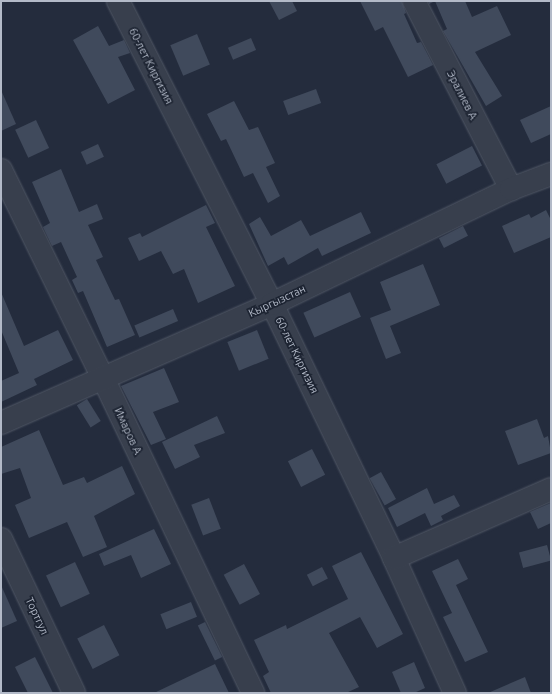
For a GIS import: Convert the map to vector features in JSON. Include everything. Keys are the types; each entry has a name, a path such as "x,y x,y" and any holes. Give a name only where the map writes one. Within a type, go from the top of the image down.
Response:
{"street":[{"name":"60-лет Киргизия","path":"118,1 272,304 394,558 455,693"},
{"name":"Эралиев А","path":"414,1 510,189"},
{"name":"Имаров А","path":"1,170 103,378 252,693"},
{"name":"Кыргызстан","path":"1,423 272,304 510,189 551,174"},
{"path":"394,558 551,489"},
{"name":"Тортгул","path":"1,539 74,693"}],"building":[{"path":"269,1 292,1 297,11 279,20"},
{"path":"360,1 402,1 406,13 404,14 417,43 421,42 433,65 408,77 383,27 375,31"},
{"path":"428,1 435,1 429,4"},
{"path":"435,1 465,1 472,17 497,6 511,35 475,52 502,96 486,106 443,31 447,29"},
{"path":"98,26 109,46 124,40 130,53 118,57 135,90 108,104 73,40"},
{"path":"197,34 210,64 183,76 170,45"},
{"path":"251,38 256,50 233,60 228,48"},
{"path":"316,89 321,103 288,115 283,101"},
{"path":"1,90 16,124 1,131"},
{"path":"234,101 249,130 258,127 275,163 266,167 280,196 268,203 253,173 244,177 226,139 221,141 207,114"},
{"path":"551,106 551,134 531,143 520,120"},
{"path":"36,120 49,148 28,158 15,130"},
{"path":"98,144 104,157 87,165 81,152"},
{"path":"472,146 482,166 446,184 436,164"},
{"path":"61,169 79,212 97,204 103,219 88,225 103,257 96,260 115,300 119,299 135,335 107,347 83,291 78,293 72,280 77,277 61,242 52,246 43,227 50,223 32,182"},
{"path":"206,205 215,223 206,227 235,286 198,303 184,269 173,274 161,251 139,261 128,238 140,233 142,237"},
{"path":"546,210 551,220 551,237 514,253 502,226 529,214 531,218"},
{"path":"361,212 371,233 322,256 318,248 288,265 284,257 268,266 249,224 260,217 271,236 301,220 310,236"},
{"path":"463,226 468,236 444,248 439,238"},
{"path":"423,264 440,305 390,326 401,353 386,359 370,318 391,310 380,282"},
{"path":"1,292 24,346 58,330 73,360 34,379 37,385 1,402 1,381 19,373 1,330"},
{"path":"350,292 361,317 314,337 303,313"},
{"path":"173,309 178,321 139,337 134,325"},
{"path":"257,330 269,359 239,371 227,342"},
{"path":"164,368 179,402 153,412 166,439 151,445 121,386"},
{"path":"87,399 101,421 91,427 77,405"},
{"path":"217,416 225,433 194,445 200,457 175,469 162,442"},
{"path":"537,419 544,438 548,436 551,453 518,465 505,431"},
{"path":"39,430 63,485 84,477 87,483 122,466 135,494 94,516 107,547 83,557 67,522 29,538 15,505 31,498 20,468 1,474 1,447"},
{"path":"312,449 325,475 301,487 288,461"},
{"path":"381,472 396,499 385,505 370,478"},
{"path":"427,488 434,504 454,495 460,506 441,516 443,520 431,526 425,513 397,527 388,508"},
{"path":"209,498 221,529 203,536 191,505"},
{"path":"551,503 551,523 538,529 530,512"},
{"path":"154,529 171,564 141,578 131,555 104,566 99,554"},
{"path":"547,545 551,560 523,568 519,553"},
{"path":"361,552 403,634 377,648 360,617 329,633 359,687 346,693 271,693 263,676 269,672 254,640 286,625 287,629 348,599 332,566"},
{"path":"458,559 468,579 456,585 488,652 465,662 443,617 452,613 432,571"},
{"path":"75,562 90,594 61,607 46,576"},
{"path":"244,564 260,594 240,605 224,575"},
{"path":"322,567 328,579 313,586 307,575"},
{"path":"1,585 17,621 1,628"},
{"path":"191,602 197,617 166,629 160,614"},
{"path":"205,622 222,657 215,661 198,626"},
{"path":"104,625 119,655 93,669 77,639"},
{"path":"35,657 53,693 28,693 15,667"},
{"path":"414,662 425,688 414,693 401,693 392,672"},
{"path":"215,664 229,693 154,693"},
{"path":"525,677 531,693 488,693"}]}
